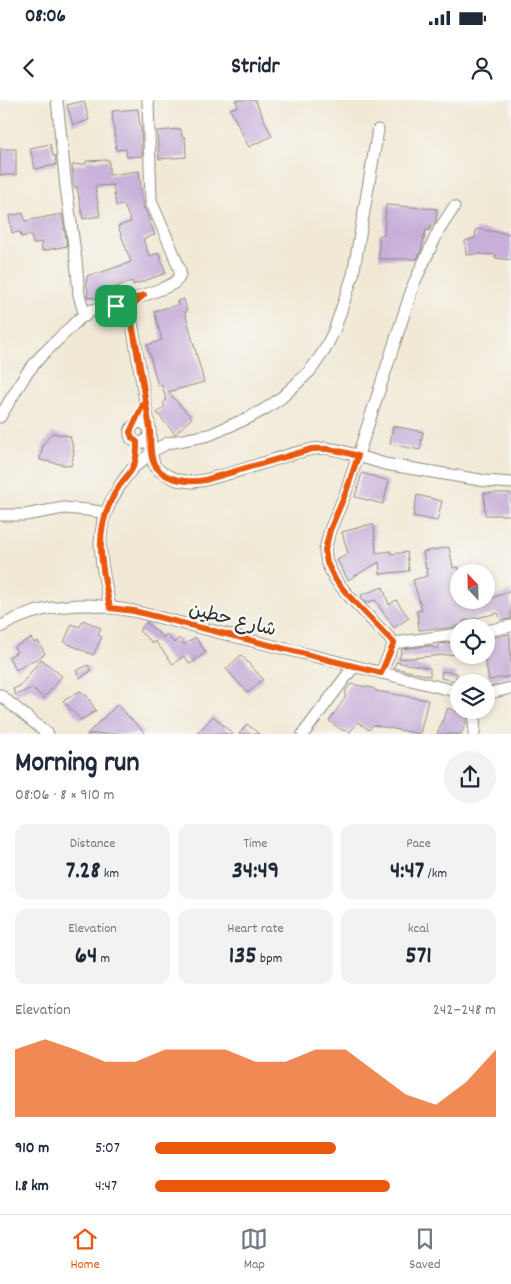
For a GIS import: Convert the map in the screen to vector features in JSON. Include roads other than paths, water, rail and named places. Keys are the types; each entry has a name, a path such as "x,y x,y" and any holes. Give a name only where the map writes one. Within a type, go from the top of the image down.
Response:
{"street":[{"path":"57,100 79,295 84,316"},
{"path":"0,417 26,374 41,356 84,316 92,310 116,306 178,280 180,271 151,201 148,100"},
{"path":"132,426 141,423 147,426 155,439 168,443 209,435 265,409 281,398 310,371 324,351 334,331 353,275 378,130"},
{"path":"394,643 335,579 327,563 325,550 330,530 346,492 358,456 414,283 439,230 454,208"},
{"path":"144,295 131,308 131,317 150,432 151,453 155,466 163,473 177,480 192,482 205,480 312,449 325,448 385,464 486,481 511,483"},
{"path":"116,306 126,311 131,317"},
{"path":"145,400 132,426 130,435 142,449 151,453"},
{"path":"137,442 140,443 146,440 150,432"},
{"path":"132,469 137,453 137,442"},
{"path":"110,608 100,542 103,520 111,501 132,469 151,453 168,443"},
{"path":"0,515 25,515 64,508 106,513"},
{"name":"شارع حطين","path":"0,626 15,618 58,606 88,605 134,611 450,690"},
{"path":"495,629 511,626"},
{"path":"394,643 450,635"},
{"path":"381,673 394,643"},
{"path":"304,734 354,666"},
{"path":"495,692 511,688"},
{"path":"0,695 46,733"},
{"path":"474,734 475,719"}]}
